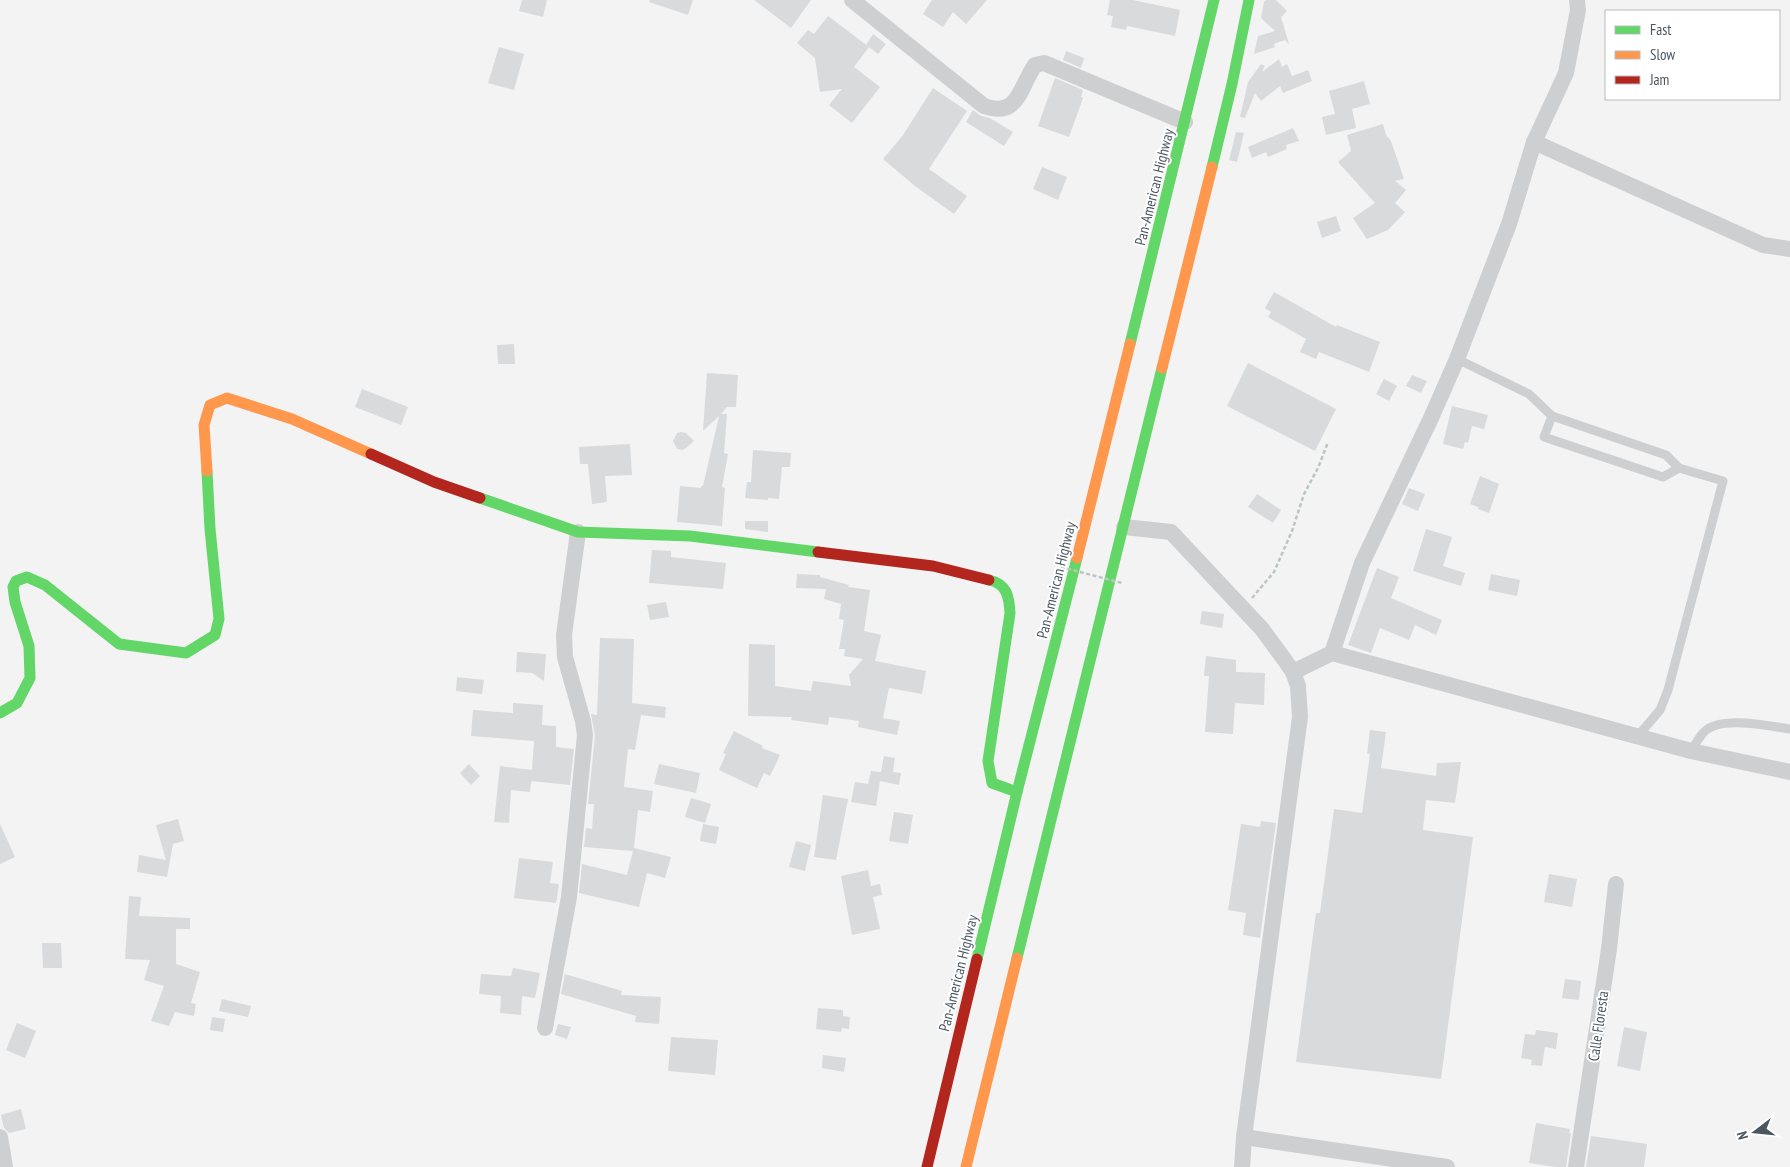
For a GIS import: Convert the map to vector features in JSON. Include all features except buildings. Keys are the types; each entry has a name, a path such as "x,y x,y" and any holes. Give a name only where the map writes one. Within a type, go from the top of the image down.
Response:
{"main road":[{"name":"Pan-American Highway","path":"926,1167 1023,791 1056,643 1214,0"},
{"path":"966,1167 1232,84 1249,0"},
{"path":"0,714 17,703 30,678 29,646 15,602 13,587 16,581 26,577 45,585 119,644 186,653 215,635 218,619 210,529 204,424 210,405 227,398 292,419 434,482 578,532 690,536 933,566 999,582 1009,600 1010,614 988,761 992,782 1023,791"},
{"path":"1056,643 1060,662 1058,679"},
{"path":"1045,787 1055,784 1066,762"},
{"path":"1015,969 1017,935 1039,821"}],"street":[{"path":"852,0 984,106 995,110 1004,109 1014,103 1035,65 1044,63 1185,122"},
{"path":"1332,653 1362,563 1457,360 1509,224 1534,142 1566,73 1578,10 1577,0"},
{"path":"1534,142 1763,246 1790,249"},
{"path":"1124,527 1171,532 1262,629 1293,672 1298,686 1300,717 1244,1137 1242,1167"},
{"path":"545,1028 569,897 585,735 565,656 564,635 578,532"},
{"path":"1293,672 1332,653 1691,752 1790,772"},
{"name":"Calle Floresta","path":"1576,1167 1609,950 1616,884"},
{"path":"0,1137 5,1167"},
{"path":"1244,1137 1447,1167"}],"lane":[{"path":"1457,360 1529,394 1552,416 1666,455 1679,468 1723,480 1668,690 1660,710 1637,737"},
{"path":"1552,416 1544,437 1663,477 1679,468"},
{"path":"1691,752 1704,732 1719,725 1735,722 1790,729"}],"path":[{"path":"1243,608 1274,572 1292,531 1304,494 1318,468 1328,442"},
{"path":"1061,567 1122,583"}],"traffic: fast":[{"path":"1130,344 1214,0"},
{"path":"1212,167 1232,84 1249,0"},
{"path":"1017,958 1162,368"},
{"path":"0,713 17,703 30,678 29,646 15,602 13,587 16,581 27,577 45,585 119,644 186,653 215,635 219,619 210,529 207,471"},
{"path":"480,498 578,532 690,536 818,552"},
{"path":"977,959 1017,792 1077,558"},
{"path":"989,580 1000,584 1006,592 1010,613 988,761 992,783 1017,792"}],"traffic: slow":[{"path":"1162,368 1212,167"},
{"path":"1077,558 1130,344"},
{"path":"207,471 204,425 210,405 227,398 292,419 371,454"},
{"path":"966,1167 1017,958"}],"traffic: jam":[{"path":"371,454 434,482 480,498"},
{"path":"818,552 933,566 989,580"},
{"path":"927,1167 977,959"}]}
